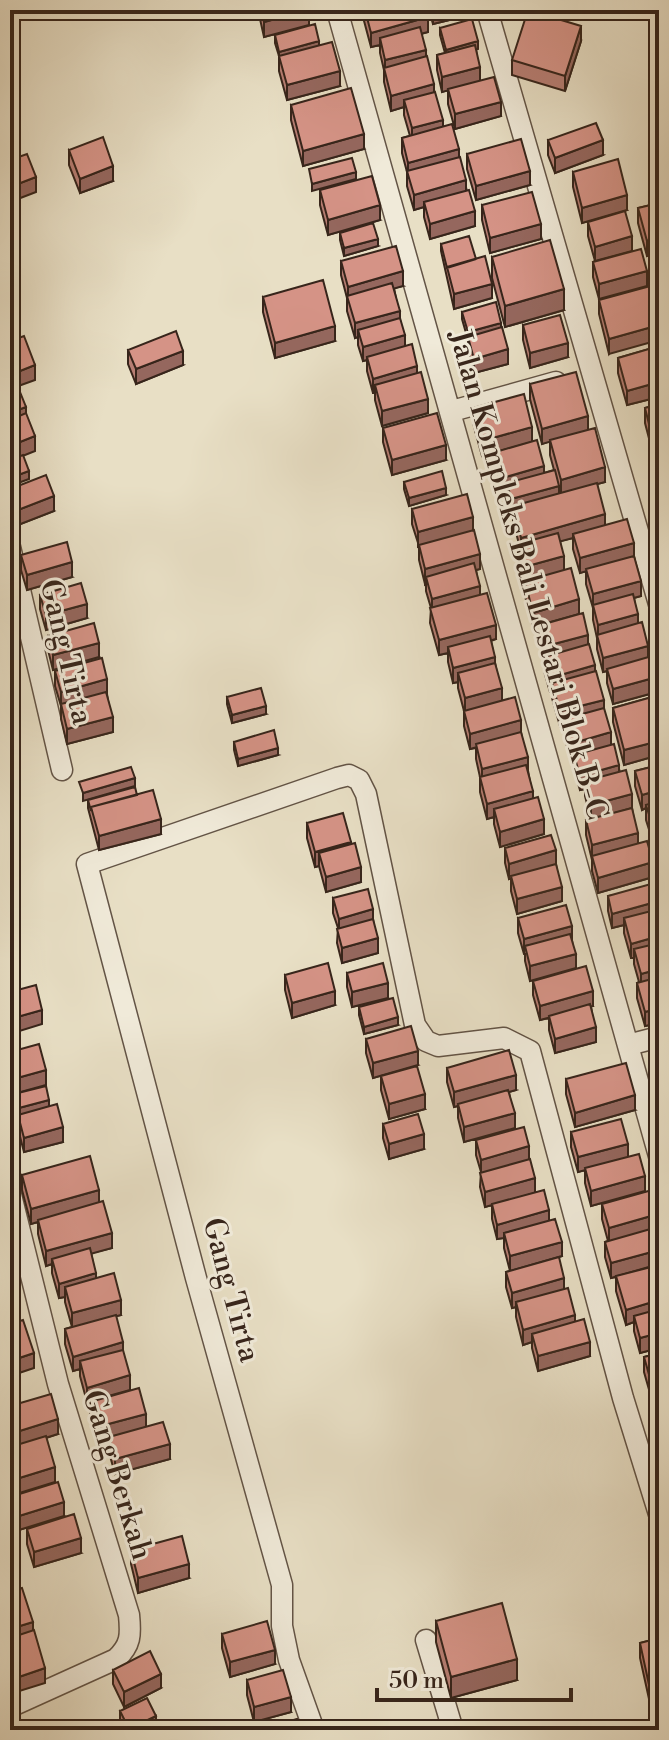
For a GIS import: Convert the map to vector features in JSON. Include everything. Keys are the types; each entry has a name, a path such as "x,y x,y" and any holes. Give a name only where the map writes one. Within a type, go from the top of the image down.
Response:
{"street":[{"name":"Jalan Kompleks Bali Lestari Blok B-C","path":"337,10 659,1156"},
{"path":"487,10 659,604"},
{"path":"452,411 590,373"},
{"name":"Gang Tirta","path":"10,547 62,770"},
{"name":"Gang Tirta","path":"314,1730 289,1660 282,1626 282,1585 191,1262 87,864 337,778 349,775 359,780 366,794 415,1025 426,1041 438,1046 504,1038 530,1051 623,1398 659,1514"},
{"path":"628,1045 659,1037"},
{"name":"Gang Berkah","path":"10,1191 58,1384 129,1615 131,1633 128,1648 116,1659 10,1707"},
{"path":"426,1640 453,1730"}],"building":[{"path":"261,10 309,10 264,22"},
{"path":"365,10 426,10 428,17 371,33"},
{"path":"528,10 581,26 565,76 512,60"},
{"path":"472,19 478,41 446,50 440,28"},
{"path":"315,24 319,41 279,52 275,35"},
{"path":"420,27 426,50 385,60 380,38"},
{"path":"332,42 340,71 287,85 279,56"},
{"path":"475,45 480,67 442,77 437,55"},
{"path":"427,56 434,84 391,96 384,68"},
{"path":"494,77 501,102 455,114 448,89"},
{"path":"351,88 364,134 303,151 291,105"},
{"path":"435,92 443,120 412,128 404,100"},
{"path":"596,123 603,140 555,158 548,140"},
{"path":"452,124 459,149 408,163 402,138"},
{"path":"103,137 113,166 80,179 69,150"},
{"path":"521,139 530,171 476,186 467,154"},
{"path":"27,154 36,177 10,187 10,160"},
{"path":"460,157 466,180 414,195 407,171"},
{"path":"352,158 356,172 312,184 309,169"},
{"path":"618,159 627,195 582,208 573,172"},
{"path":"372,176 380,205 328,220 320,190"},
{"path":"469,190 475,211 430,224 424,202"},
{"path":"532,192 541,224 490,238 482,205"},
{"path":"659,203 659,238 647,241 638,208"},
{"path":"625,211 632,236 595,247 588,222"},
{"path":"373,223 378,239 344,248 340,233"},
{"path":"469,236 476,259 447,268 441,244"},
{"path":"550,240 564,289 505,306 492,257"},
{"path":"396,246 403,271 348,287 341,261"},
{"path":"641,249 647,271 599,284 593,262"},
{"path":"485,256 492,284 454,294 447,267"},
{"path":"323,280 335,326 275,343 263,297"},
{"path":"392,283 400,311 355,323 347,296"},
{"path":"654,285 659,305 659,325 609,339 599,300"},
{"path":"496,302 501,323 468,332 462,312"},
{"path":"560,315 568,343 530,353 523,325"},
{"path":"400,318 405,335 363,347 358,330"},
{"path":"502,327 508,349 474,359 468,337"},
{"path":"176,331 183,351 136,369 128,350"},
{"path":"24,336 35,365 10,375 10,341"},
{"path":"412,344 417,366 373,379 367,357"},
{"path":"659,346 659,382 627,391 618,358"},
{"path":"421,372 428,399 382,411 375,385"},
{"path":"576,372 588,416 542,429 530,384"},
{"path":"20,392 26,407 10,413 10,395"},
{"path":"524,394 532,427 482,441 473,408"},
{"path":"659,404 659,429 651,432 645,408"},
{"path":"26,413 35,436 10,446 10,420"},
{"path":"437,413 446,445 392,460 383,428"},
{"path":"595,428 605,467 561,480 550,440"},
{"path":"537,440 544,466 499,479 492,453"},
{"path":"659,444 659,469 653,446"},
{"path":"23,455 29,471 10,478 10,460"},
{"path":"555,470 559,486 511,499 507,483"},
{"path":"442,471 446,488 409,498 404,482"},
{"path":"46,475 54,496 18,510 10,489"},
{"path":"597,483 605,514 521,538 513,506"},
{"path":"467,494 473,517 418,532 412,509"},
{"path":"627,519 634,543 580,558 573,534"},
{"path":"474,530 480,554 425,569 419,545"},
{"path":"558,533 564,556 524,567 518,544"},
{"path":"67,542 72,562 27,575 21,555"},
{"path":"634,556 641,581 593,594 586,569"},
{"path":"474,563 480,586 432,599 426,577"},
{"path":"571,568 579,599 533,613 525,581"},
{"path":"81,583 87,604 46,615 40,595"},
{"path":"487,593 496,625 439,640 430,608"},
{"path":"633,594 638,614 598,625 593,605"},
{"path":"583,613 588,635 550,645 544,624"},
{"path":"642,622 648,646 603,658 597,635"},
{"path":"94,623 99,643 53,655 48,636"},
{"path":"490,636 495,657 453,668 448,647"},
{"path":"589,644 595,665 550,678 544,657"},
{"path":"652,656 657,677 613,689 607,669"},
{"path":"102,658 107,679 61,692 55,671"},
{"path":"495,663 502,688 465,698 458,673"},
{"path":"596,671 604,700 560,711 552,683"},
{"path":"261,688 266,706 232,715 227,697"},
{"path":"106,692 113,717 67,729 61,704"},
{"path":"659,695 659,741 624,750 613,708"},
{"path":"515,697 521,720 470,734 464,711"},
{"path":"604,708 611,732 570,744 564,719"},
{"path":"274,730 278,748 238,759 234,742"},
{"path":"521,732 528,757 482,769 476,744"},
{"path":"614,744 619,765 580,776 574,755"},
{"path":"526,765 533,791 487,804 480,777"},
{"path":"659,765 659,790 642,795 635,771"},
{"path":"131,767 135,778 83,793 79,782"},
{"path":"626,770 632,794 591,805 585,781"},
{"path":"135,787 137,795 91,807 91,811 88,800"},
{"path":"153,790 161,819 99,836 91,807"},
{"path":"538,797 544,819 500,832 494,809"},
{"path":"659,801 659,826 653,827 646,805"},
{"path":"632,808 638,833 592,845 586,820"},
{"path":"343,813 351,842 315,852 307,823"},
{"path":"551,835 556,850 509,864 505,848"},
{"path":"647,841 653,862 598,878 592,856"},
{"path":"355,843 361,867 326,877 319,853"},
{"path":"556,864 562,887 517,899 511,876"},
{"path":"658,882 659,901 612,914 608,896"},
{"path":"368,889 373,909 339,919 333,898"},
{"path":"566,905 572,926 524,939 518,918"},
{"path":"659,909 659,936 631,944 624,918"},
{"path":"373,919 378,938 342,948 337,929"},
{"path":"570,934 576,954 530,966 525,946"},
{"path":"659,943 659,969 641,974 634,949"},
{"path":"328,963 335,991 292,1003 285,975"},
{"path":"383,963 388,983 352,992 347,973"},
{"path":"586,966 593,991 540,1006 533,981"},
{"path":"659,977 659,1008 645,1012 637,983"},
{"path":"36,985 42,1010 10,1019 10,992"},
{"path":"393,998 398,1017 364,1027 359,1007"},
{"path":"590,1004 596,1027 555,1039 549,1016"},
{"path":"411,1026 418,1051 373,1063 366,1039"},
{"path":"39,1044 46,1070 10,1080 10,1052"},
{"path":"509,1050 516,1075 454,1092 447,1068"},
{"path":"626,1063 635,1095 575,1113 566,1079"},
{"path":"417,1066 425,1094 389,1104 381,1076"},
{"path":"46,1086 49,1100 15,1109 10,1095"},
{"path":"508,1090 515,1113 464,1127 458,1104"},
{"path":"57,1104 63,1127 24,1138 18,1115"},
{"path":"418,1114 424,1134 389,1144 383,1124"},
{"path":"621,1119 628,1144 578,1157 571,1132"},
{"path":"524,1127 529,1146 481,1160 476,1140"},
{"path":"639,1154 645,1176 591,1191 585,1168"},
{"path":"90,1156 99,1190 31,1209 22,1175"},
{"path":"530,1159 535,1178 485,1192 480,1173"},
{"path":"544,1190 549,1210 497,1225 492,1204"},
{"path":"652,1190 658,1214 609,1228 602,1204"},
{"path":"103,1201 112,1233 46,1251 38,1220"},
{"path":"555,1219 562,1242 510,1256 504,1233"},
{"path":"654,1228 659,1250 611,1263 605,1242"},
{"path":"90,1248 96,1273 59,1284 52,1259"},
{"path":"559,1257 564,1278 512,1293 506,1272"},
{"path":"659,1265 659,1300 626,1310 616,1276"},
{"path":"114,1273 121,1300 72,1313 65,1287"},
{"path":"568,1288 575,1315 523,1330 516,1302"},
{"path":"659,1309 659,1333 640,1338 634,1316"},
{"path":"116,1315 123,1342 73,1357 65,1329"},
{"path":"584,1319 590,1342 538,1356 532,1334"},
{"path":"23,1320 34,1353 10,1361 10,1324"},
{"path":"123,1350 130,1375 87,1388 80,1361"},
{"path":"659,1353 659,1376 650,1378 644,1357"},
{"path":"139,1388 146,1414 97,1427 90,1402"},
{"path":"51,1394 58,1419 10,1434 10,1406"},
{"path":"163,1422 170,1444 115,1459 109,1437"},
{"path":"46,1436 55,1467 13,1480 10,1447"},
{"path":"58,1482 64,1502 19,1516 13,1496"},
{"path":"74,1514 81,1538 34,1552 27,1529"},
{"path":"182,1536 189,1564 138,1578 131,1550"},
{"path":"22,1588 33,1622 10,1629 10,1591"},
{"path":"502,1603 517,1659 451,1677 436,1621"},
{"path":"267,1621 275,1650 230,1662 222,1634"},
{"path":"34,1630 45,1668 10,1680 10,1638"},
{"path":"659,1638 659,1692 651,1694 640,1643"},
{"path":"150,1651 161,1674 124,1692 113,1670"},
{"path":"283,1670 291,1697 254,1707 247,1680"},
{"path":"147,1698 156,1716 129,1729 120,1711"},
{"path":"297,1719 300,1730 265,1728"},
{"path":"659,1719 659,1730 633,1730 632,1725"}]}
